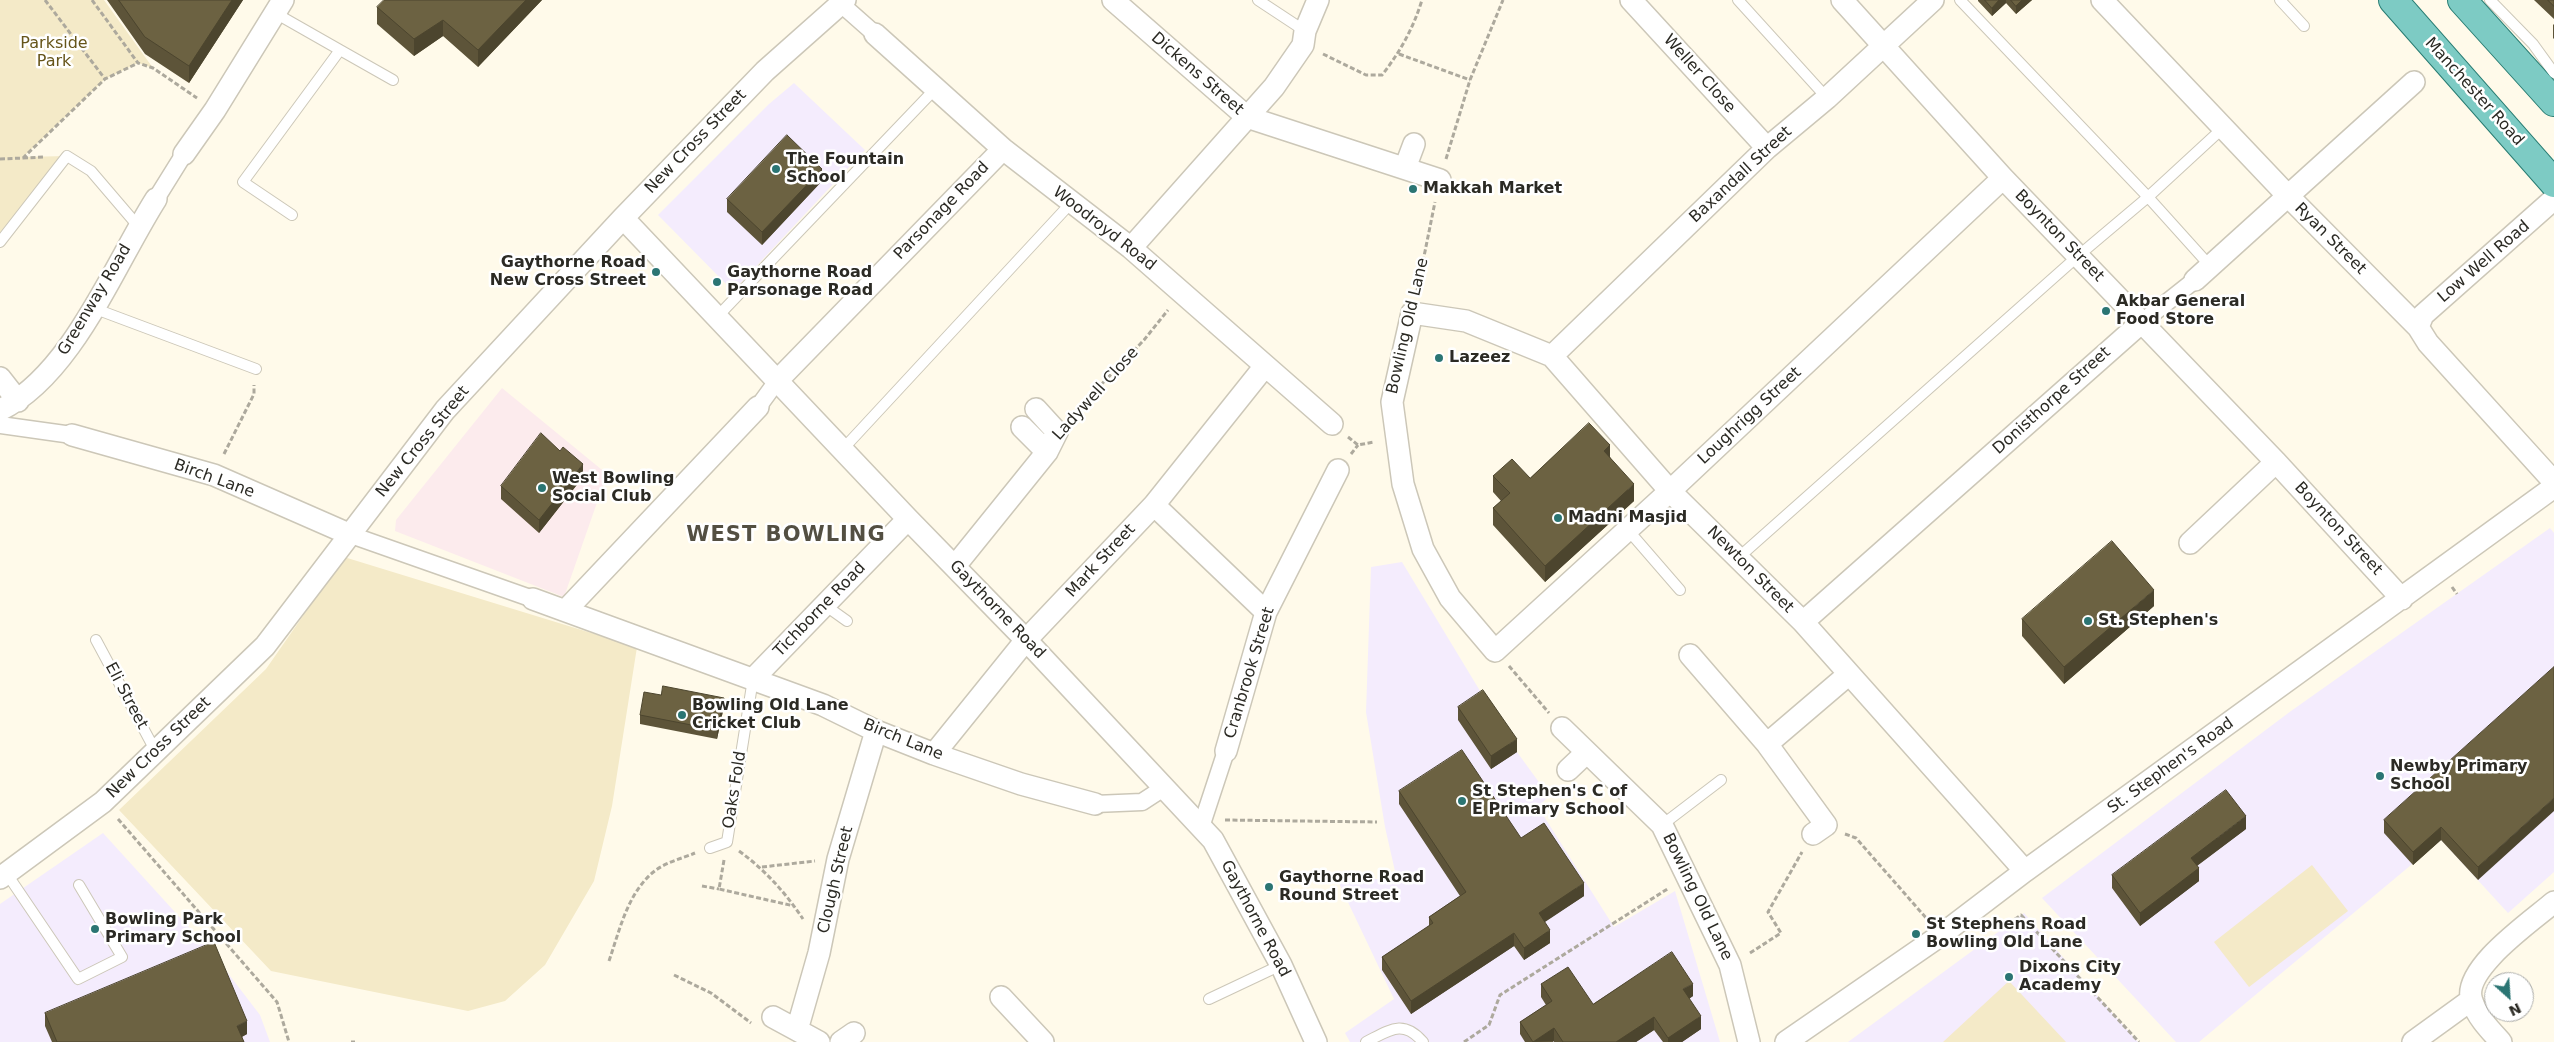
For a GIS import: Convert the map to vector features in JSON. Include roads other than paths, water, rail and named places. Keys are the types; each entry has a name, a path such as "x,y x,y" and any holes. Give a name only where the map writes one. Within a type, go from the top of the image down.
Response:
{"main road":[{"name":"Manchester Road","path":"2393,0 2554,183"},
{"path":"2462,0 2554,102"}],"street":[{"name":"Dickens Street","path":"1113,0 1247,117 1440,180"},
{"path":"1131,248 1274,87 1304,38 1318,0"},
{"name":"Weller Close","path":"1631,0 1767,148"},
{"name":"Boynton Street","path":"1842,0 2003,178 2276,462 2402,599"},
{"name":"Baxandall Street","path":"1552,356 1767,148 1827,98 1933,0"},
{"name":"Ryan Street","path":"2102,0 2224,127 2288,197 2418,327 2428,343 2554,482"},
{"path":"840,1 875,34"},
{"name":"New Cross Street","path":"3,876 103,802 265,646 445,410 623,218 765,71 840,1"},
{"path":"156,199 184,154 215,110 279,7"},
{"name":"Woodroyd Road","path":"875,34 1003,149 1131,248 1332,424"},
{"name":"Donisthorpe Street","path":"1802,622 2142,322 2203,274 2414,82"},
{"path":"1405,168 1414,144"},
{"name":"Parsonage Road","path":"777,381 1003,149"},
{"name":"Loughrigg Street","path":"1495,651 1670,491 2003,178"},
{"name":"Greenway Road","path":"9,406 58,362 93,308 138,226 156,199"},
{"name":"Low Well Road","path":"2418,327 2423,315 2554,199"},
{"name":"Gaythorne Road","path":"623,218 908,519 1165,787 1202,823 1281,965 1316,1042"},
{"name":"Newton Street","path":"1412,313 1466,321 1552,356 1670,491 1802,622 2025,871"},
{"name":"Bowling Old Lane","path":"1412,313 1392,402 1403,484 1423,549 1450,598 1495,651"},
{"name":"Mark Street","path":"934,754 1026,640 1154,505 1265,366"},
{"path":"0,378 9,406"},
{"path":"566,610 758,407 777,381"},
{"name":"Ladywell Close","path":"955,566 1047,452 1057,432 1036,409"},
{"path":"0,425 72,435"},
{"path":"1022,427 1047,452"},
{"name":"Birch Lane","path":"72,435 214,475 351,535"},
{"path":"2190,543 2276,462"},
{"name":"Cranbrook Street","path":"1202,823 1226,751 1266,612 1338,470"},
{"name":"St. Stephen's Road","path":"1786,1042 1941,935 2025,871 2554,487"},
{"path":"1154,505 1266,612"},
{"name":"Tichborne Road","path":"753,679 826,606 908,519"},
{"path":"351,535 533,599"},
{"name":"Birch Lane","path":"533,599 824,705 876,731 934,754 1021,784 1095,804 1142,802 1165,787"},
{"path":"1690,655 1767,744 1820,830"},
{"path":"1767,744 1849,674"},
{"name":"Bowling Old Lane","path":"1562,728 1662,826 1688,876 1730,966 1748,1042"},
{"name":"Clough Street","path":"797,1030 819,953 838,859 876,731"},
{"path":"1568,770 1586,753"},
{"path":"2501,1042 2486,1026 2471,1000 2471,983 2482,965 2554,902"},
{"path":"1001,997 1042,1042"},
{"path":"2413,1042 2471,1000"},
{"path":"765,1022 797,1030 820,1042"}],"lane":[{"path":"1258,0 1304,38"},
{"path":"1738,0 1827,98"},
{"path":"1960,0 2148,197 2203,274"},
{"path":"2280,0 2304,26"},
{"path":"2490,0 2533,44 2554,73"},
{"path":"279,7 340,50 393,80"},
{"path":"292,215 243,182 340,50"},
{"path":"717,317 936,88"},
{"path":"1738,558 2078,256 2148,197 2224,127"},
{"path":"0,242 67,156 91,171 138,226"},
{"path":"843,449 1072,203"},
{"path":"93,308 256,370"},
{"path":"1628,530 1680,590"},
{"path":"826,606 847,621"},
{"name":"Eli Street","path":"96,640 156,752"},
{"name":"Oaks Fold","path":"710,848 727,842 753,679"},
{"path":"1662,826 1721,780"},
{"path":"3,876 78,979 122,957 79,885"},
{"path":"1209,999 1281,965"},
{"path":"1366,1042 1401,1027 1414,1032 1423,1042"}],"place":[{"name":"The Fountain School","path":"776,169"},
{"name":"Makkah Market","path":"1413,189"},
{"name":"Gaythorne Road New Cross Street","path":"656,272"},
{"name":"Gaythorne Road Parsonage Road","path":"717,282"},
{"name":"Akbar General Food Store","path":"2106,311"},
{"name":"Lazeez","path":"1439,358"},
{"name":"West Bowling Social Club","path":"542,488"},
{"name":"Madni Masjid","path":"1558,518"},
{"name":"St. Stephen's","path":"2088,621"},
{"name":"Bowling Old Lane Cricket Club","path":"682,715"},
{"name":"Newby Primary School","path":"2380,776"},
{"name":"St Stephen's C of E Primary School","path":"1462,801"},
{"name":"Gaythorne Road Round Street","path":"1269,887"},
{"name":"Bowling Park Primary School","path":"95,929"},
{"name":"St Stephens Road Bowling Old Lane","path":"1916,934"},
{"name":"Dixons City Academy","path":"2009,977"}],"district":[{"name":"WEST BOWLING","path":"786,536"}],"park label":[{"name":"Parkside Park","path":"54,53"}]}
